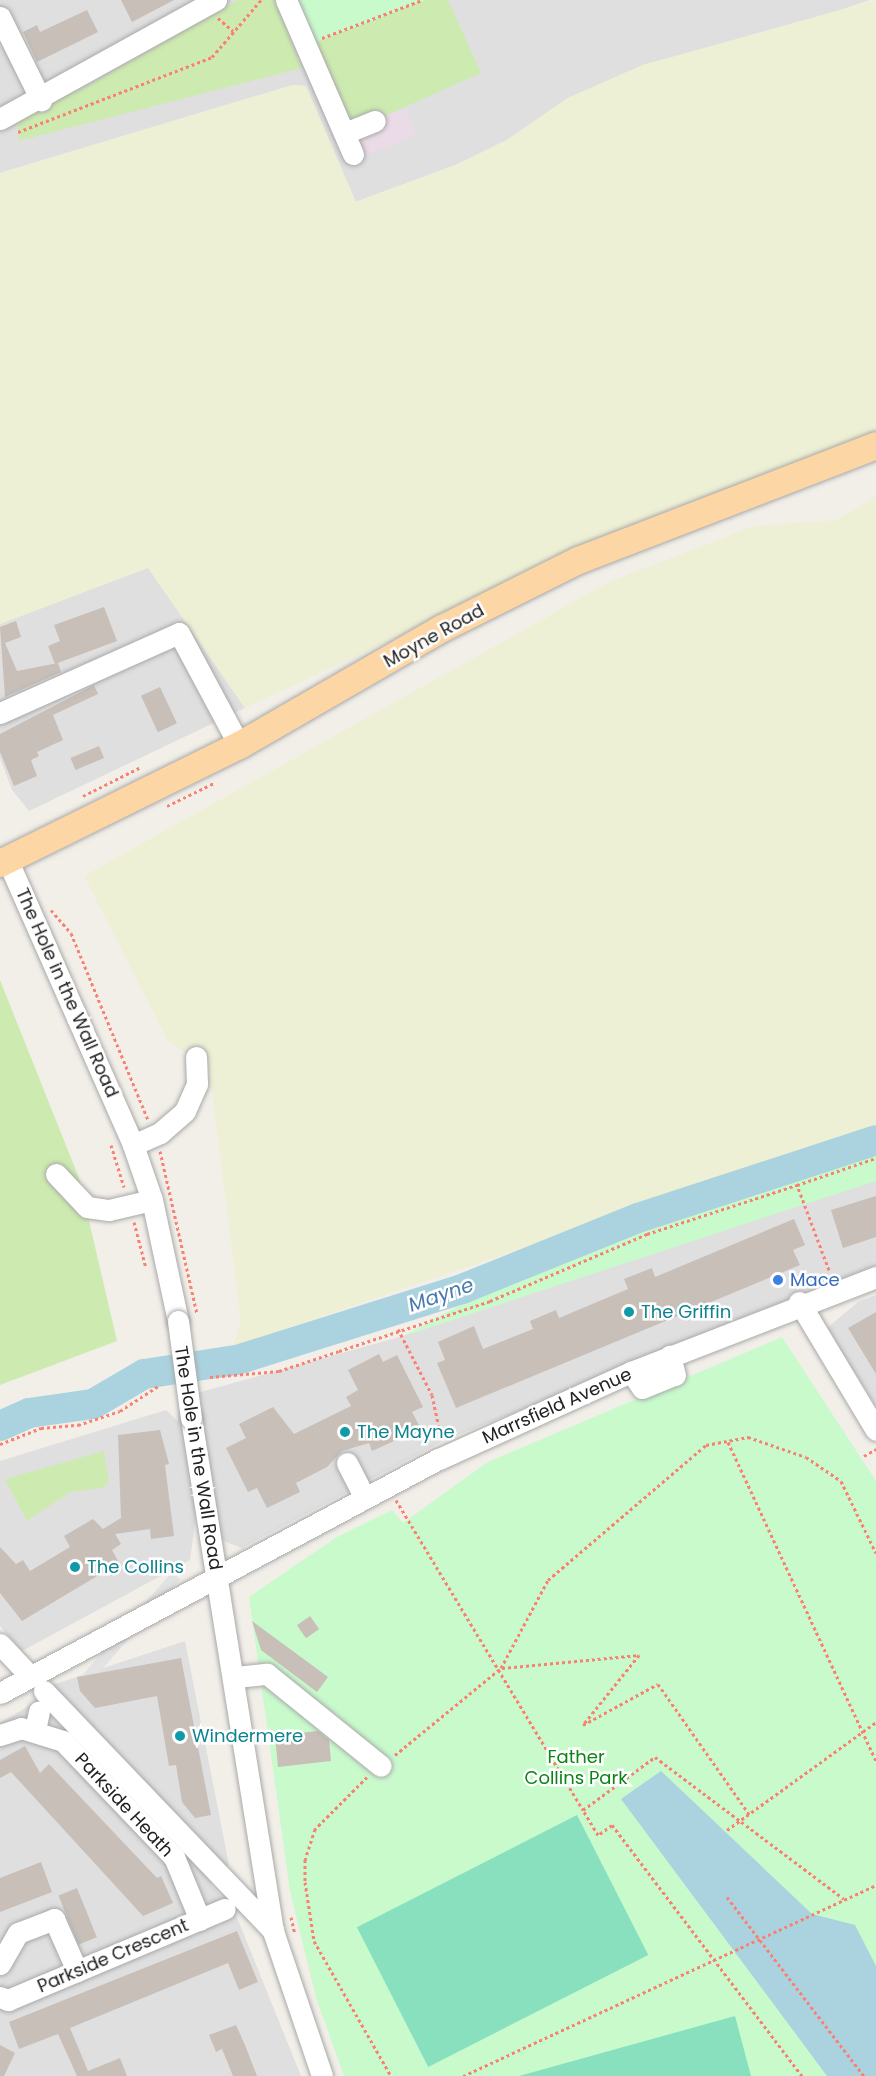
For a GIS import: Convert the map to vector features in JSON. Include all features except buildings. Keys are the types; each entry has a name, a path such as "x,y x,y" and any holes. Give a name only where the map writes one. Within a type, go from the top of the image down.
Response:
{"main road":[{"name":"Moyne Road","path":"2,856 239,745 442,628 578,560 876,445"}],"street":[{"path":"6,127 41,100 194,5 216,0"},
{"path":"286,0 353,154"},
{"path":"0,17 41,100"},
{"path":"345,133 375,121"},
{"path":"0,713 179,633 239,745"},
{"name":"The Hole in the Wall Road","path":"2,856 133,1146 152,1200 178,1322 216,1574 236,1677 249,1803 273,1931 322,2076"},
{"path":"133,1146 160,1133 184,1111 197,1084 196,1057"},
{"path":"56,1174 87,1207 109,1210 152,1200"},
{"name":"Marrsfield Avenue","path":"0,1693 216,1574 387,1484 631,1372 799,1302 876,1276"},
{"path":"799,1302 876,1430"},
{"path":"347,1463 364,1496"},
{"path":"0,1644 29,1676"},
{"path":"236,1677 267,1674 381,1766"},
{"path":"0,1735 39,1710 273,1931"},
{"name":"Parkside Heath","path":"39,1710 69,1746 174,1857 200,1920"},
{"name":"Parkside Crescent","path":"0,1997 8,2000 225,1909"},
{"path":"0,1964 18,1933 54,1919 77,1971"}],"path":[{"path":"6,127 212,57 261,0"},
{"path":"306,44 422,0"},
{"path":"107,1135 130,1205 148,1275"},
{"path":"210,1377 279,1371 398,1329 490,1301 647,1234 876,1158"},
{"path":"797,1185 829,1270"},
{"path":"398,1329 432,1395 449,1455"},
{"path":"0,1444 41,1428 78,1425 120,1411 160,1385"},
{"path":"392,2076 314,1941 305,1882 305,1859 315,1829 381,1766 500,1669 549,1580 706,1445 748,1437 806,1457 841,1481 876,1553"},
{"path":"727,1441 876,1761"},
{"path":"864,1456 876,1449"},
{"path":"387,1484 598,1835 612,1825 802,2076"},
{"path":"500,1669 639,1655 583,1725 658,1684 749,1814"},
{"path":"727,1830 876,1722"},
{"path":"583,1810 655,1757 844,1899"},
{"path":"463,2076 876,1885"},
{"path":"727,1897 864,2076"},
{"path":"288,1904 296,1939"}],"shaded area":[{"path":"0,0 870,0 771,33 643,65 568,98 507,140 458,164 355,202 306,86 293,85 0,173"},
{"path":"405,108 416,135 362,157 361,135 376,120"},
{"path":"148,567 245,708 29,811 12,790 0,758 0,624"},
{"path":"876,1179 876,1267 445,1440 242,1548 221,1540 197,1393 403,1336"},
{"path":"876,1295 876,1406 827,1328 858,1302"},
{"path":"166,1410 182,1425 197,1510 190,1560 22,1651 0,1626 0,1461"},
{"path":"172,1572 180,1579 88,1686 79,1678"},
{"path":"185,1641 229,1865 210,1884 234,1910 301,2076 0,2076 0,1723 34,1703 42,1706 163,1834 49,1686"}],"green space":[{"path":"238,0 275,0 302,68 19,141 17,118 91,84"},
{"path":"287,0 426,0 308,45"},
{"path":"426,0 448,0 481,73 374,121 349,122 308,45"},
{"path":"876,0 876,437 619,534 245,708 148,568 0,624 0,173 293,85 306,86 356,202 458,164 507,140 568,98 643,65"},
{"path":"876,496 876,1127 233,1347 241,1321 209,1068 168,1041 84,876 611,581 754,526 837,520"},
{"path":"0,980 79,1178 117,1341 0,1385"},
{"path":"876,1139 876,1181 403,1336 477,1296 769,1174"},
{"name":"Father Collins Park","path":"782,1337 876,1481 876,2076 344,2076 316,1998 290,1891 249,1597 337,1537 392,1510 403,1523 488,1462"},
{"path":"104,1451 109,1482 103,1488 70,1492 27,1521 5,1479"},
{"path":"577,1815 648,1955 428,2067 357,1927"},
{"path":"735,2016 751,2076 519,2076"}],"water":[{"path":"661,1771 812,1914 855,1925 876,1966 876,2076 827,2076 621,1799"}],"waterway":[{"name":"Mayne","path":"0,1426 29,1413 93,1404 144,1374 237,1360 462,1289 638,1218 876,1140"}],"place":[{"name":"Mace","path":"778,1280"},
{"name":"The Griffin","path":"629,1312"},
{"name":"The Mayne","path":"345,1432"},
{"name":"The Collins","path":"75,1567"},
{"name":"Windermere","path":"180,1736"}]}
